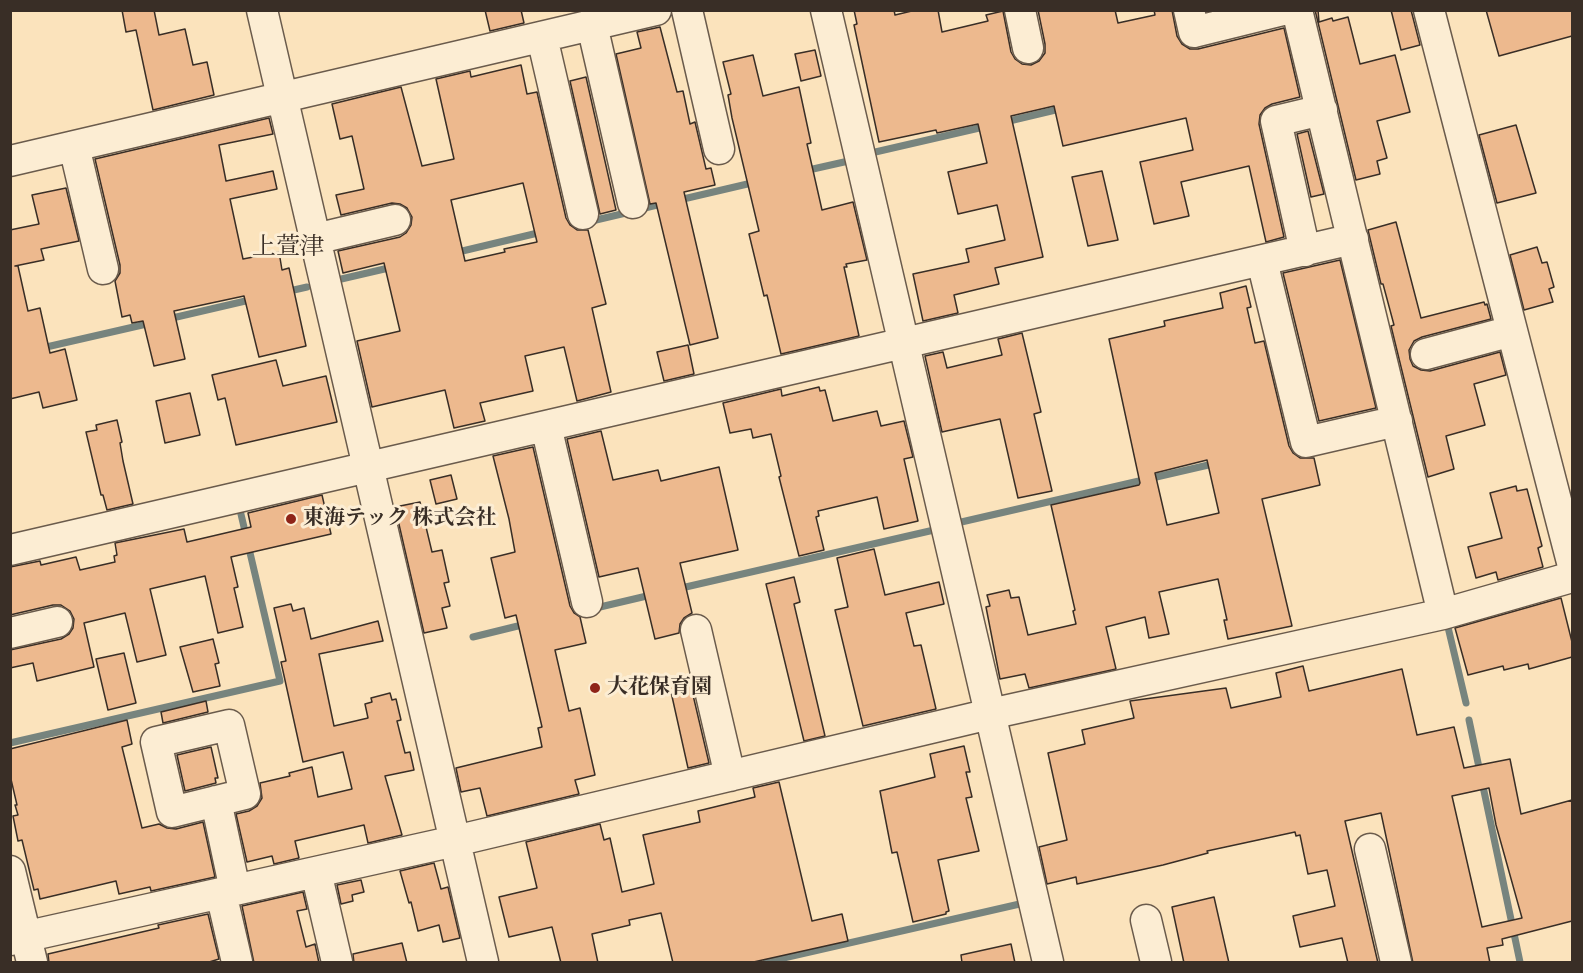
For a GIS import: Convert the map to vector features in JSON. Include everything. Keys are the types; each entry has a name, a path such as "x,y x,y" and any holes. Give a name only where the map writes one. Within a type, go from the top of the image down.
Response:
{"street":[{"path":"262,10 483,963"},
{"path":"10,161 656,10"},
{"path":"687,10 719,149"},
{"path":"826,10 1048,963"},
{"path":"1020,10 1028,48"},
{"path":"1189,10 1194,32 1283,10"},
{"path":"1297,10 1443,614"},
{"path":"1429,10 1572,562"},
{"path":"592,26 633,203"},
{"path":"542,37 583,214"},
{"path":"1305,250 1276,121 1322,110"},
{"path":"74,146 103,268"},
{"path":"315,239 395,220"},
{"path":"10,550 1353,239"},
{"path":"1262,261 1306,442 1397,421"},
{"path":"1426,354 1512,331"},
{"path":"546,426 587,602"},
{"path":"10,871 23,946 228,891 990,714 1443,614 1572,577"},
{"path":"10,633 57,622"},
{"path":"696,630 730,776"},
{"path":"216,801 237,963"},
{"path":"1370,849 1396,963"},
{"path":"316,872 336,963"},
{"path":"1146,921 1156,963"}],"building":[{"path":"122,10 154,10 159,35 185,29 193,65 207,62 214,95 153,110 136,30 126,32"},
{"path":"485,10 521,10 524,23 490,31"},
{"path":"854,10 894,10 895,15 916,10 938,10 942,32 988,21 986,15 1003,11 1011,52 1022,64 1031,65 1039,61 1045,53 1038,10 1115,10 1118,23 1155,15 1154,10 1172,10 1177,36 1182,44 1190,49 1284,28 1300,97 1265,108 1260,115 1259,124 1284,237 1266,242 1249,166 1181,182 1189,216 1154,224 1140,162 1193,150 1186,118 1063,146 1054,106 1011,116 1043,257 995,268 999,284 954,295 958,313 923,321 913,274 969,262 966,249 1005,240 997,205 958,214 948,172 987,163 978,124 879,142 854,25 857,24"},
{"path":"1315,10 1318,10 1319,22 1348,17 1360,64 1395,55 1410,112 1377,121 1387,158 1377,161 1380,174 1356,180"},
{"path":"1391,10 1411,10 1420,45 1401,50"},
{"path":"1486,10 1572,10 1572,36 1499,56"},
{"path":"660,27 677,92 683,91 690,124 695,122 706,169 711,168 715,185 684,192 718,338 690,345 656,203 650,204 616,54 641,48 637,32"},
{"path":"815,50 821,76 801,81 795,54"},
{"path":"753,55 763,96 799,87 811,143 807,144 822,210 853,202 867,260 846,264 847,267 844,267 859,336 781,354 749,234 759,231 732,118 728,95 731,94 723,62"},
{"path":"521,65 527,94 537,92 566,218 577,230 588,230 606,304 592,308 611,392 577,401 564,347 525,356 533,391 480,403 485,421 454,428 445,390 372,407 357,341 400,331 384,263 343,273 338,251 400,237 411,225 412,217 407,208 392,203 341,215 336,195 364,189 352,136 340,139 332,104 401,87 422,166 454,159 436,79 470,71 471,77","holes":["523,183 537,242 465,261 451,200"]},
{"path":"586,77 616,210 600,214 570,81"},
{"path":"269,118 273,134 219,145 226,181 273,171 277,189 230,199 243,259 279,252 282,270 289,268 306,346 259,357 244,296 174,311 185,359 154,366 143,321 132,323 130,315 122,317 115,281 120,273 120,265 95,159"},
{"path":"1516,125 1536,193 1497,203 1479,135"},
{"path":"1308,131 1324,194 1311,197 1297,134"},
{"path":"1102,171 1118,240 1088,246 1072,177"},
{"path":"66,188 79,241 41,249 44,260 15,266 18,266 28,311 40,308 50,353 65,349 77,400 43,408 39,392 10,399 10,230 39,224 32,195"},
{"path":"1396,222 1421,318 1484,302 1485,305 1487,304 1491,319 1414,341 1409,350 1413,366 1430,371 1500,352 1506,375 1474,384 1485,425 1446,436 1454,469 1428,477 1391,326 1394,325 1368,230"},
{"path":"1537,247 1542,263 1547,262 1554,287 1549,289 1553,302 1524,310 1510,255"},
{"path":"1340,260 1376,408 1319,421 1283,273"},
{"path":"1246,286 1251,307 1247,308 1255,343 1264,341 1289,446 1300,458 1314,458 1320,485 1262,499 1292,626 1228,639 1224,620 1227,620 1218,579 1159,592 1169,634 1149,638 1145,617 1106,627 1116,669 1029,688 1025,674 1000,679 986,607 990,606 987,595 1009,590 1011,598 1019,597 1028,635 1076,624 1073,611 1075,610 1051,505 1140,483 1109,339 1165,326 1164,321 1223,308 1220,293","holes":["1207,460 1219,513 1167,525 1155,473"]},
{"path":"1022,333 1041,412 1034,414 1052,491 1018,498 1000,419 942,432 925,356 943,352 947,368 1002,355 998,339"},
{"path":"688,345 694,374 664,381 657,352"},
{"path":"276,360 283,386 326,376 337,422 236,445 225,398 218,400 212,375"},
{"path":"819,387 820,391 825,390 833,421 877,411 881,426 904,421 913,457 904,459 918,521 884,529 877,497 818,511 819,516 816,517 824,550 799,556 779,477 781,476 771,434 753,438 751,429 730,433 723,403 781,389 782,396"},
{"path":"190,393 200,435 165,443 156,401"},
{"path":"117,420 133,504 107,510 103,495 101,495 86,432 97,430 96,425"},
{"path":"601,431 613,480 658,470 661,481 719,467 738,550 680,563 692,613 680,624 679,633 655,639 638,568 599,577 567,439"},
{"path":"533,447 570,606 580,617 586,643 555,650 569,711 580,708 595,775 575,780 579,794 487,816 480,788 461,792 456,768 542,747 538,728 542,727 516,615 505,618 491,558 515,552 493,456"},
{"path":"451,475 457,499 436,504 430,480"},
{"path":"1516,486 1517,491 1527,489 1542,546 1538,548 1543,567 1498,580 1496,572 1476,578 1468,547 1502,538 1490,493"},
{"path":"322,495 331,534 231,557 238,587 234,588 243,627 218,633 205,576 150,589 166,655 137,662 125,613 84,623 94,667 37,681 33,663 10,668 10,650 61,639 73,628 74,619 70,611 61,605 10,615 10,567 40,561 41,565 76,557 80,570 115,562 114,556 117,555 115,543 184,529 187,542 251,527 248,513"},
{"path":"420,502 432,552 442,550 449,582 444,583 450,606 442,608 447,628 424,633 395,507"},
{"path":"874,549 885,595 939,582 944,604 906,613 914,646 921,645 936,709 863,726 835,610 848,607 837,558"},
{"path":"794,577 800,602 794,604 825,736 804,741 766,584"},
{"path":"1561,598 1572,642 1572,657 1529,669 1528,664 1504,670 1503,666 1468,675 1455,628"},
{"path":"291,604 293,611 304,608 311,639 378,621 383,641 319,654 334,726 368,718 365,704 372,702 371,698 390,693 392,700 396,699 401,720 397,721 405,753 410,752 414,770 385,776 402,835 368,843 364,825 295,841 299,858 274,864 272,856 247,862 236,814 249,811 257,806 262,798 260,783 290,776 289,773 312,767 318,797 352,789 343,752 303,762 281,662 286,661 274,608"},
{"path":"213,639 219,663 215,664 220,686 193,692 180,647"},
{"path":"124,653 136,703 108,710 96,659"},
{"path":"1303,666 1309,691 1402,669 1417,735 1454,727 1464,768 1510,759 1521,814 1572,800 1572,921 1502,939 1503,945 1487,948 1490,963 1413,963 1381,813 1345,821 1378,963 1348,963 1342,938 1300,947 1293,916 1335,906 1327,870 1308,874 1300,835 1296,836 1295,832 1207,851 1208,853 1163,865 1077,884 1076,877 1047,884 1039,847 1067,840 1048,753 1085,744 1082,730 1134,718 1130,701 1226,688 1231,708 1281,697 1276,673","holes":["1489,788 1496,825 1522,918 1482,927 1452,796"]},
{"path":"689,678 709,763 688,768 669,683"},
{"path":"206,701 208,712 163,723 161,712"},
{"path":"127,720 132,744 122,747 142,828 159,824 176,829 203,822 215,877 151,891 150,887 119,894 116,881 40,899 38,889 34,890 22,840 18,841 13,816 18,815 10,775 10,749"},
{"path":"964,746 970,772 966,772 972,797 966,798 979,851 938,860 949,911 946,914 913,922 897,852 892,853 880,791 935,777 930,754"},
{"path":"211,747 218,778 215,778 216,783 185,791 177,755"},
{"path":"779,782 812,921 842,914 848,941 749,963 673,963 661,913 629,920 630,925 592,934 598,963 561,963 552,927 509,937 499,897 537,888 526,842 600,824 604,840 610,838 622,892 654,884 643,835 700,822 698,811 755,797 753,788"},
{"path":"434,863 441,889 448,887 460,938 443,942 439,925 418,931 400,871"},
{"path":"361,880 364,892 352,895 353,901 341,904 337,885"},
{"path":"303,892 307,909 297,911 306,947 315,944 319,963 254,963 242,906"},
{"path":"1214,897 1229,963 1184,963 1172,907"},
{"path":"208,914 219,959 206,963 49,963 48,954"},
{"path":"402,943 407,963 354,963 353,954"},
{"path":"1011,944 1015,963 962,963 961,955"}],"waterway":[{"path":"1005,122 1064,108"},
{"path":"871,153 988,126"},
{"path":"804,171 853,160"},
{"path":"679,200 756,182"},
{"path":"641,209 665,203"},
{"path":"562,228 630,212"},
{"path":"454,253 542,232"},
{"path":"337,280 393,267"},
{"path":"285,292 307,287"},
{"path":"168,319 254,299"},
{"path":"42,348 151,323"},
{"path":"957,523 1217,463"},
{"path":"10,743 280,681 240,510"},
{"path":"677,589 934,530"},
{"path":"566,615 651,595"},
{"path":"1447,623 1466,703"},
{"path":"473,637 526,624"},
{"path":"1469,720 1520,962"},
{"path":"766,962 1024,903"}],"place":[{"name":"東海テック 株式会社","path":"291,519"},
{"name":"大花保育園","path":"595,688"}],"district":[{"name":"上萱津","path":"288,248"}]}
